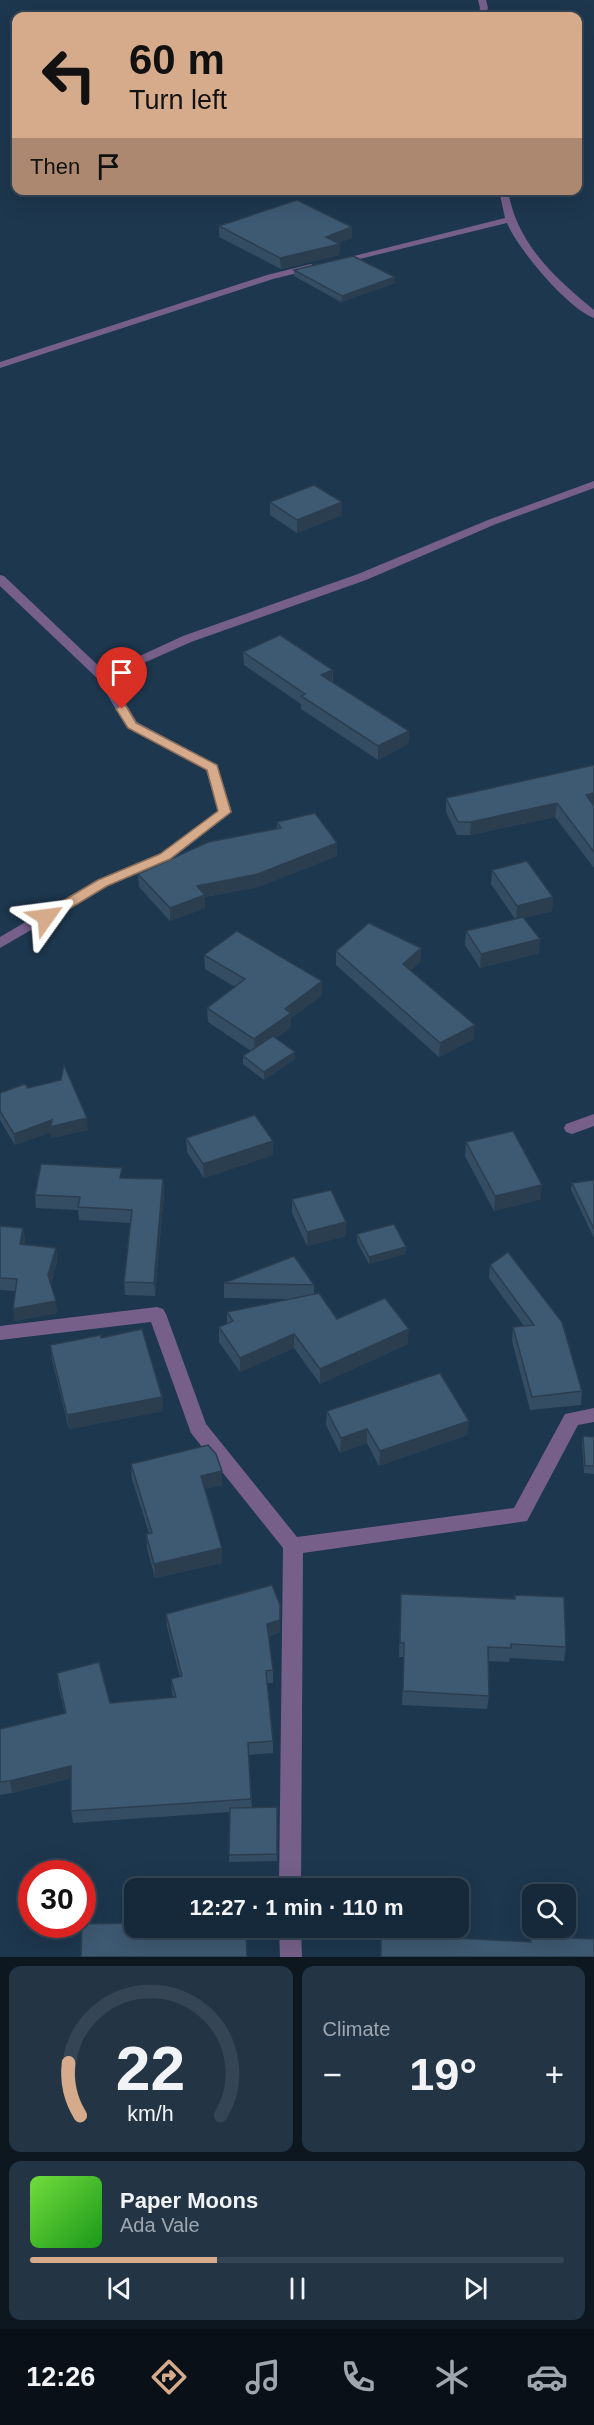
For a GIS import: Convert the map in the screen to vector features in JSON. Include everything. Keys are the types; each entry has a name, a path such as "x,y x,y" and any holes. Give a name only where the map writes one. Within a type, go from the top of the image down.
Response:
{"street":[{"path":"503,195 504,207 510,219 551,280 594,315"},
{"path":"0,365 270,277 510,219"},
{"path":"103,676 187,639 362,577 492,522 594,484"},
{"path":"0,579 103,676 132,725 212,768 225,812 165,857 102,883 0,943"},
{"path":"572,1128 594,1120"},
{"path":"0,1333 157,1314 198,1428 293,1546 290,1878"},
{"path":"293,1546 520,1515 572,1419 594,1415"},
{"path":"290,1938 291,1957"}],"building":[{"path":"297,200 352,227 326,237 340,244 280,258 219,226"},
{"path":"353,256 395,277 342,296 294,270"},
{"path":"314,485 342,502 297,520 270,502"},
{"path":"280,635 333,670 321,675 409,731 378,746 301,696 305,694 243,652"},
{"path":"594,765 594,793 586,795 594,806 594,852 557,803 471,822 458,822 446,798"},
{"path":"315,813 337,843 258,874 197,886 205,895 170,908 138,874 208,842 281,828 277,822"},
{"path":"527,861 553,897 517,906 492,870"},
{"path":"523,917 540,939 481,954 466,931"},
{"path":"369,923 421,948 403,964 475,1025 440,1043 336,951"},
{"path":"237,931 322,981 285,1009 291,1013 254,1039 207,1008 245,979 204,955"},
{"path":"273,1036 295,1052 264,1072 243,1056"},
{"path":"64,1065 87,1118 50,1127 52,1120 14,1134 0,1111 0,1093 25,1084 28,1088 61,1080"},
{"path":"255,1115 273,1141 203,1164 186,1138"},
{"path":"513,1131 542,1185 495,1196 466,1142"},
{"path":"41,1164 122,1168 120,1178 163,1179 154,1283 124,1282 132,1210 78,1207 80,1197 35,1195"},
{"path":"594,1180 594,1229 572,1183"},
{"path":"331,1190 346,1222 307,1232 292,1199"},
{"path":"394,1224 406,1247 369,1257 357,1234"},
{"path":"0,1226 23,1228 20,1244 56,1248 48,1275 56,1301 13,1309 17,1279 0,1278"},
{"path":"508,1252 562,1322 582,1391 532,1397 513,1327 534,1325 490,1265"},
{"path":"294,1256 314,1285 224,1283"},
{"path":"319,1293 337,1319 385,1298 409,1329 320,1369 294,1334 240,1358 219,1327 233,1321 227,1312"},
{"path":"142,1329 162,1397 67,1415 50,1345 101,1335 101,1338"},
{"path":"440,1373 469,1421 380,1451 367,1429 341,1438 327,1411"},
{"path":"583,1436 594,1437 594,1466 585,1466"},
{"path":"208,1445 216,1454 222,1471 201,1476 222,1548 154,1564 146,1534 152,1533 131,1464"},
{"path":"272,1585 280,1605 280,1620 267,1624 273,1670 266,1671 273,1741 248,1743 251,1799 71,1811 71,1766 0,1782 0,1729 66,1713 57,1673 99,1662 110,1703 176,1697 171,1679 182,1676 166,1614"},
{"path":"401,1594 515,1599 515,1595 564,1597 566,1647 511,1644 511,1648 488,1647 489,1696 403,1691 404,1643 400,1643"},
{"path":"277,1807 277,1854 229,1855 230,1808"},
{"path":"124,1923 124,1938 246,1938 247,1957 81,1957 82,1938 96,1938 96,1924"},
{"path":"381,1938 456,1938 531,1942 530,1938 594,1939 594,1957 381,1957"}],"route":[{"path":"46,917 102,883 165,857 225,812 212,768 132,725 122,709"}]}
